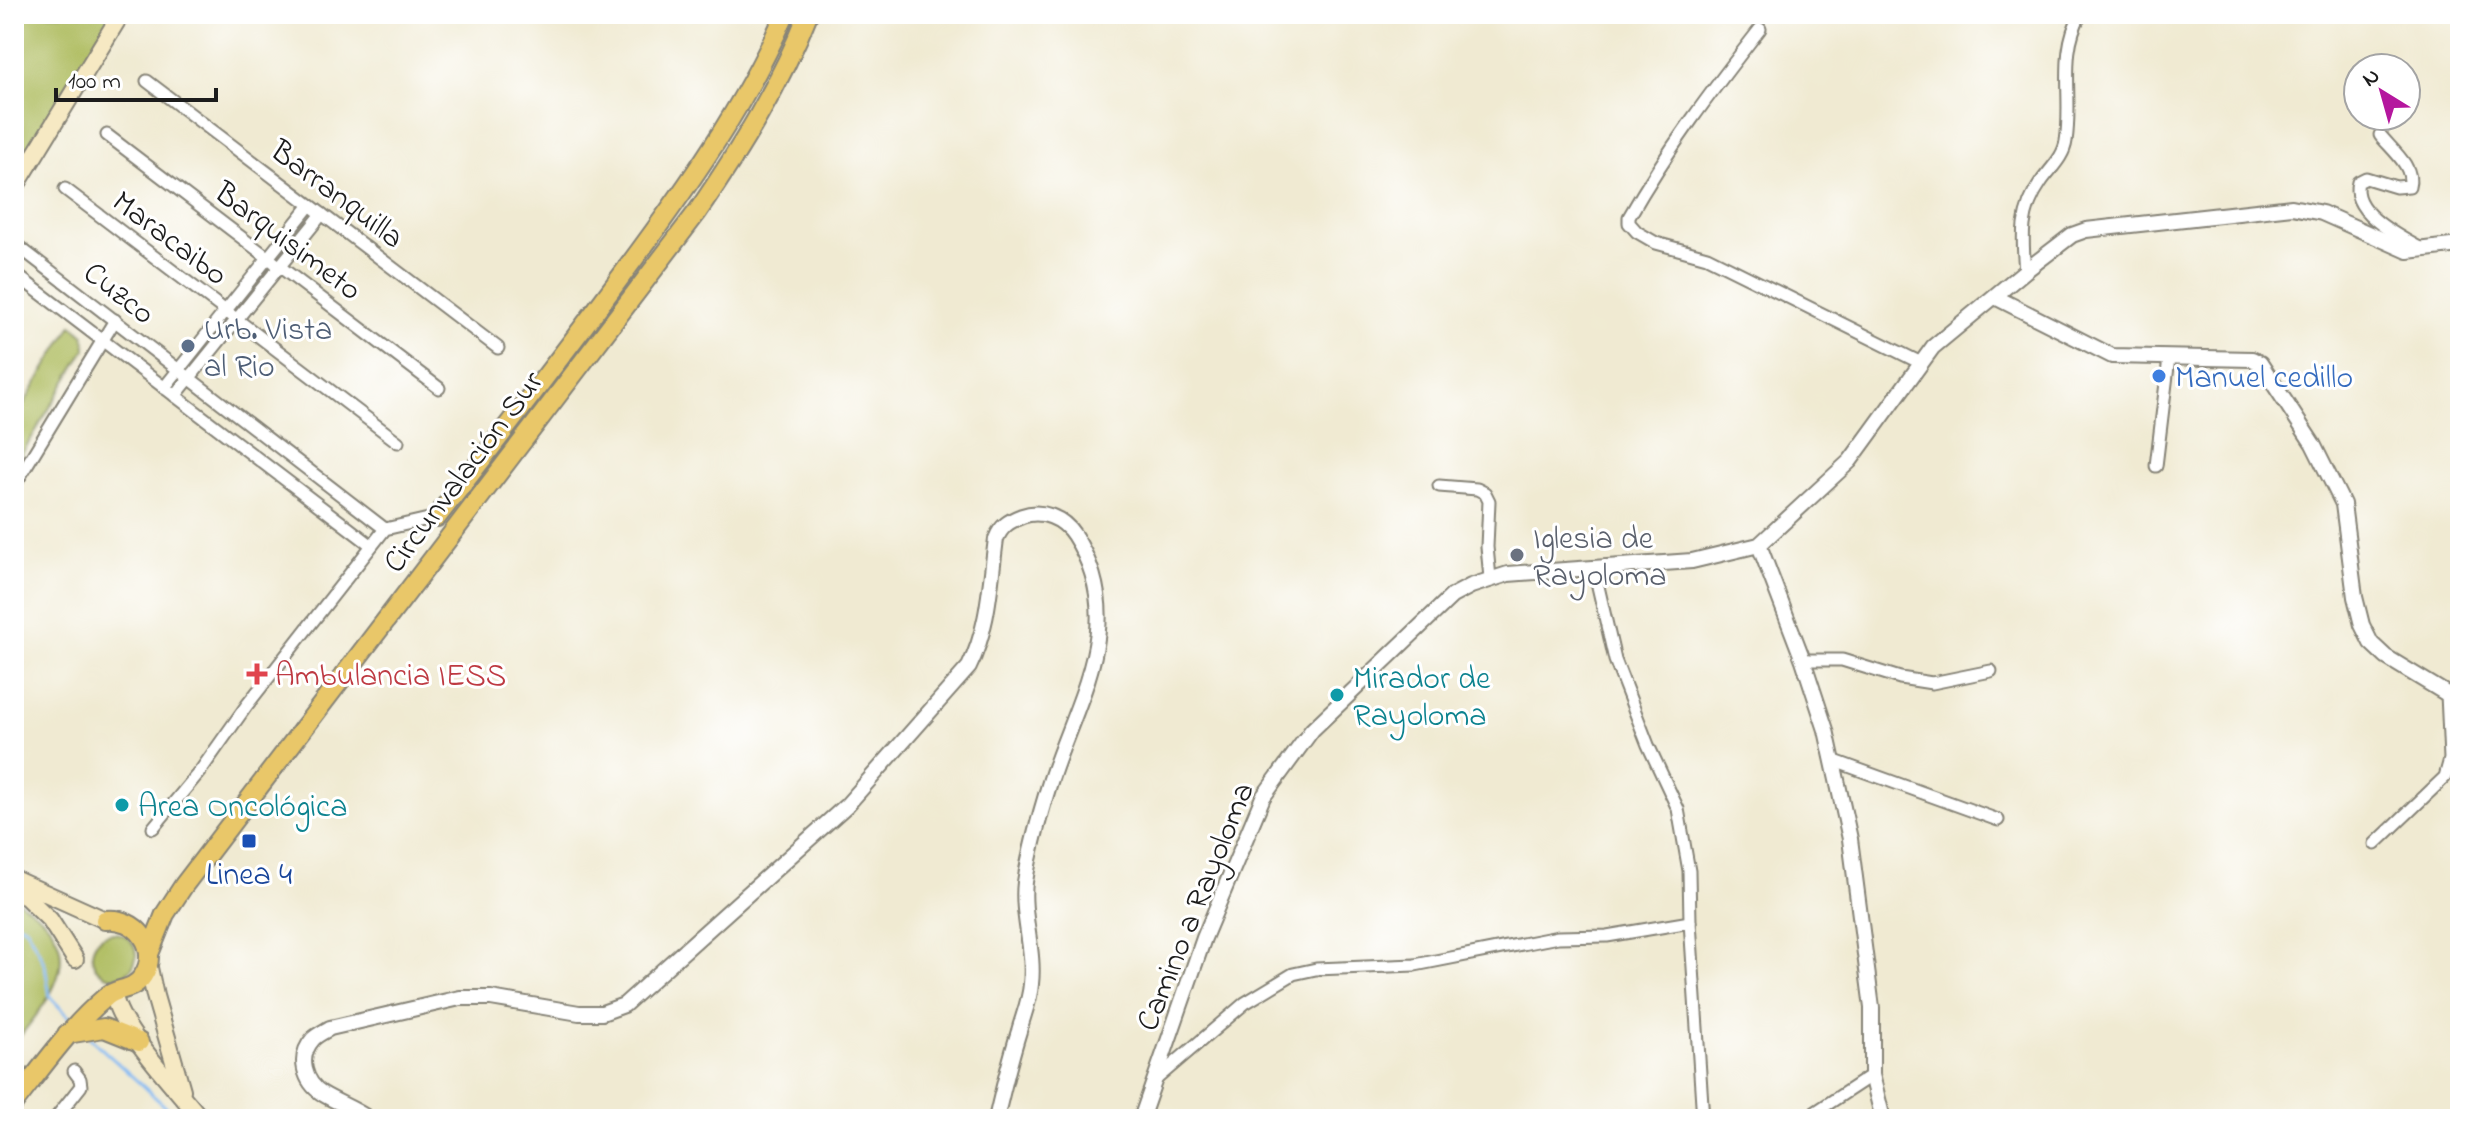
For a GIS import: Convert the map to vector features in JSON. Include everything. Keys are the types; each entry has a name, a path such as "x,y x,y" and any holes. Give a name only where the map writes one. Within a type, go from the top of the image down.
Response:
{"highway":[{"name":"Circunvalación Sur","path":"437,517 563,356 690,183 751,86 785,14"},
{"name":"Circunvalación Sur","path":"149,959 165,914 184,885 706,199 764,109 793,53 808,14"},
{"path":"14,1103 67,1034 112,993 133,987 141,979 149,959 143,936 120,920 105,920"},
{"path":"67,1034 104,1028 139,1042"}],"main road":[{"path":"14,189 121,14"},
{"path":"14,879 105,920"},
{"path":"14,885 50,920 75,959"},
{"path":"149,959 155,996 185,1099"},
{"path":"112,993 117,1010 139,1042 201,1119"}],"street":[{"path":"2025,271 2021,234 2029,204 2066,145 2068,58 2081,14"},
{"path":"1760,29 1695,113 1657,170 1629,217 1629,223 1637,232 1656,243 1707,257 1921,363"},
{"name":"Barranquilla","path":"147,81 498,348"},
{"name":"Barquisimeto","path":"107,135 439,388"},
{"path":"2380,135 2408,167 2411,179 2409,186 2396,187 2366,178 2358,182 2358,195 2368,213 2381,226 2424,251 2460,245"},
{"name":"Maracaibo","path":"65,189 398,442"},
{"path":"164,388 310,205"},
{"name":"Camino a Rayoloma","path":"1141,1119 1204,938 1263,797 1312,730 1452,596 1490,578 1508,574 1692,561 1759,545 1850,461 1933,347 2072,235 2086,230 2292,207 2322,213 2408,251 2424,251"},
{"path":"175,396 322,214"},
{"name":"Cuzco","path":"14,243 385,529"},
{"name":"Cuzco","path":"14,273 371,545"},
{"path":"1995,297 2112,356 2252,359 2260,363 2313,444 2343,504 2355,597 2362,625 2371,643 2386,657 2454,696 2450,759 2445,777 2375,844"},
{"path":"14,486 115,320"},
{"path":"2156,466 2169,358"},
{"path":"1439,486 1477,489 1485,493 1489,501 1487,547 1490,578"},
{"path":"369,1119 321,1093 312,1084 304,1070 303,1059 313,1039 330,1028 460,998 491,998 579,1013 602,1013 624,1005 847,805 969,667 980,645 986,621 994,552 1000,529 1026,514 1046,515 1060,519 1079,543 1094,578 1100,611 1097,652 1050,782 1025,885 1031,985 996,1119"},
{"path":"153,828 385,529 437,517"},
{"path":"1759,545 1826,730 1850,839 1872,1008 1872,1075 1883,1119"},
{"path":"1594,569 1615,660 1648,745 1678,809 1689,871 1703,1119"},
{"path":"1803,660 1842,660 1900,678 1932,683 1991,671"},
{"path":"1832,760 1998,820"},
{"path":"1155,1080 1245,1003 1293,974 1316,969 1415,965 1558,937 1607,936 1690,922"},
{"path":"55,1119 79,1090 77,1075"},
{"path":"1805,1119 1872,1075"}],"green space":[{"path":"14,14 113,14 14,170"},
{"path":"72,325 84,335 86,348 14,467 14,420"},
{"path":"14,898 45,921 56,937 61,954 60,970 54,986 14,1044 14,995 21,982 14,970"},
{"path":"114,933 130,939 136,955 130,971 114,977 98,971 92,955 98,939"}],"waterway":[{"path":"14,921 26,928 36,946 45,965 50,997 73,1021"},
{"path":"90,1038 179,1119"}],"place":[{"name":"Urb. Vista al Rio","path":"188,346"},
{"name":"Manuel cedillo","path":"2159,376"},
{"name":"Iglesia de Rayoloma","path":"1517,555"},
{"name":"Ambulancia IESS","path":"257,674"},
{"name":"Mirador de Rayoloma","path":"1337,695"},
{"name":"Area Oncológica","path":"122,805"},
{"name":"Linea 4","path":"249,841"}]}
